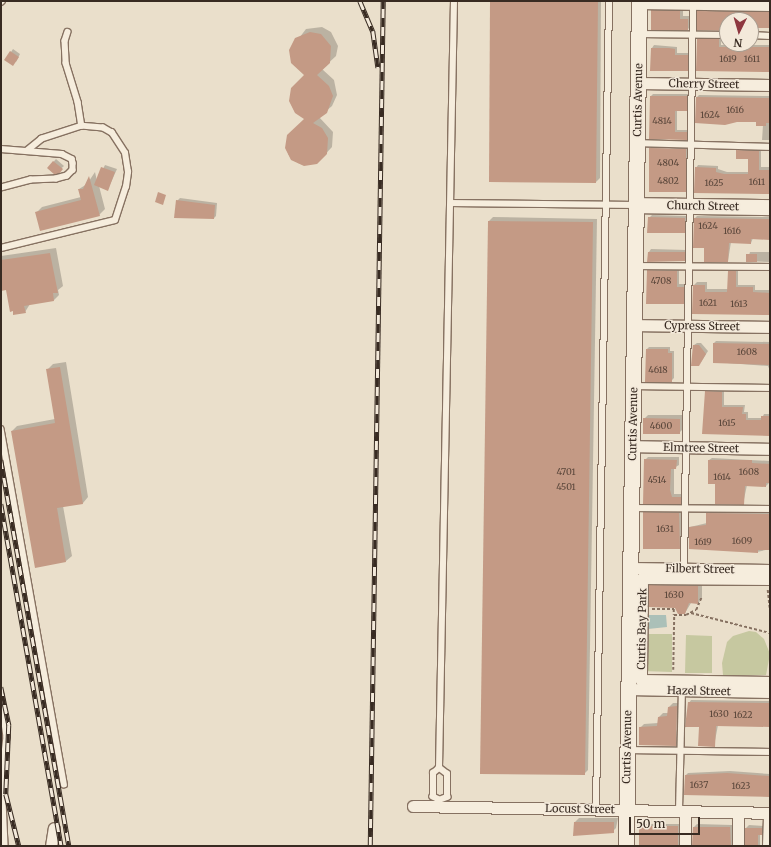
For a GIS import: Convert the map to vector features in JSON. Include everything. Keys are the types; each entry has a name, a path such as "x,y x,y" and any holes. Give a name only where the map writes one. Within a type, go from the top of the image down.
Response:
{"main road":[{"name":"Curtis Avenue","path":"626,846 639,2"},
{"name":"Church Street","path":"637,205 770,207"}],"street":[{"path":"639,2 693,2 770,5"},
{"name":"Cherry Street","path":"638,83 770,85"},
{"name":"Cypress Street","path":"634,325 770,327"},
{"name":"Elmtree Street","path":"632,446 770,449"},
{"name":"Filbert Street","path":"630,568 684,569 769,576"},
{"name":"Curtis Bay Park","path":"769,576 642,578 641,680 770,682"},
{"name":"Hazel Street","path":"628,690 770,692"},
{"name":"Locust Street","path":"413,806 439,803 626,810 769,813"},
{"path":"682,811 685,846"},
{"path":"738,812 738,846"},
{"path":"51,846 54,828"}],"lane":[{"path":"439,768 447,774 447,778 446,797 439,803 433,797 433,773 439,768 443,476 452,203 454,1"},
{"path":"596,809 609,1"},
{"path":"684,569 693,2"},
{"path":"68,32 65,41 66,63 78,102 82,126"},
{"path":"639,34 719,35"},
{"path":"759,35 770,36"},
{"path":"1,248 115,220 128,172 125,153 112,133 103,128 82,126 42,139 27,151"},
{"path":"637,143 770,147"},
{"path":"1,149 62,154 72,158 73,170 67,176 56,179 31,180 1,188"},
{"path":"452,203 637,205"},
{"path":"635,266 770,267"},
{"path":"633,386 770,388"},
{"path":"1,429 64,784"},
{"path":"631,508 770,510"},
{"path":"682,690 682,811"},
{"path":"1,695 7,737 2,779 5,846"},
{"path":"627,750 770,752"},
{"path":"766,846 769,813"}],"path":[{"path":"769,576 770,608"},
{"path":"674,616 691,613 696,610 701,598"},
{"path":"642,609 674,609 673,671"},
{"path":"691,613 770,632"}],"green space":[{"path":"749,631 756,632 764,639 770,654 766,675 723,675 722,663 727,642 733,636"},
{"path":"643,634 672,634 672,672 642,671"},
{"path":"686,635 712,636 712,673 685,673"}],"shaded area":[{"path":"649,615 666,615 667,627 648,629 647,617"}],"building":[{"path":"490,1 598,1 596,183 489,182"},
{"path":"651,10 680,11 680,19 688,19 688,30 651,30"},
{"path":"697,11 770,12 769,28 759,28 759,12 719,12 719,31 697,30"},
{"path":"310,32 321,34 331,46 330,63 317,75 329,86 333,96 327,113 313,123 322,128 328,138 327,154 317,164 304,166 291,160 285,148 287,135 304,119 295,113 289,101 291,88 304,75 291,63 289,50 295,38"},
{"path":"697,39 719,39 719,52 759,52 759,47 770,47 770,72 696,71"},
{"path":"651,48 675,49 675,55 688,55 688,71 650,71"},
{"path":"10,51 19,57 13,66 4,60"},
{"path":"650,96 687,96 687,111 675,111 675,132 687,132 687,140 649,139"},
{"path":"696,97 770,98 770,123 766,123 766,126 756,126 756,122 737,122 725,125 695,123"},
{"path":"649,148 686,149 686,192 649,192"},
{"path":"736,150 759,151 759,170 770,170 770,194 694,193 695,167 716,168 716,172 724,174 748,174 748,159 736,159"},
{"path":"53,161 63,169 59,174 55,175 47,168"},
{"path":"101,167 115,172 108,191 94,185"},
{"path":"89,176 100,216 40,231 35,212 81,200 78,189 83,189"},
{"path":"158,192 166,195 163,205 155,202"},
{"path":"176,200 215,205 214,219 174,218"},
{"path":"648,217 685,218 685,233 647,233"},
{"path":"694,218 770,219 770,240 751,239 751,244 729,243 728,262 704,262 704,248 693,248"},
{"path":"488,221 593,222 585,775 480,774"},
{"path":"648,252 685,252 685,261 647,262"},
{"path":"50,253 58,293 53,293 54,301 24,306 26,313 13,315 13,311 10,312 6,290 1,291 1,260"},
{"path":"746,254 757,254 757,262 746,262"},
{"path":"647,270 677,271 677,287 684,287 684,304 646,304"},
{"path":"728,271 736,271 736,287 753,287 753,292 770,293 770,315 692,314 693,285 705,285 705,292 727,292"},
{"path":"713,343 770,344 770,365 713,363"},
{"path":"693,345 699,345 706,354 699,366 691,366"},
{"path":"646,349 668,349 668,353 672,353 672,382 645,382"},
{"path":"60,367 83,504 57,508 66,562 35,568 11,431 55,423 46,369"},
{"path":"705,391 722,392 722,407 743,407 742,414 746,414 746,420 761,420 761,416 770,416 770,436 702,434"},
{"path":"643,418 680,419 680,434 643,434"},
{"path":"644,459 677,460 676,469 671,469 670,490 672,497 681,497 681,504 643,504"},
{"path":"708,460 752,460 752,463 770,464 770,483 766,483 766,487 745,486 744,505 715,504 715,484 708,484"},
{"path":"643,512 679,513 680,549 643,549"},
{"path":"706,513 770,514 770,550 758,550 758,553 689,549 689,527 706,525"},
{"path":"649,585 698,586 698,604 689,603 685,614 678,614 675,608 649,607"},
{"path":"688,702 770,703 770,727 716,726 715,747 698,746 699,727 685,727"},
{"path":"677,706 676,746 639,745 639,727 657,726 658,717 667,716 668,707"},
{"path":"727,773 769,776 770,797 684,795 685,775"},
{"path":"574,822 614,822 614,833 573,836"},
{"path":"641,826 678,826 678,846 639,846 639,829 641,829"},
{"path":"693,827 730,827 731,846 692,846"},
{"path":"745,828 762,828 762,835 758,835 758,846 745,846"}],"railway":[{"path":"360,1 373,31 378,68"},
{"path":"370,846 383,1"},
{"path":"1,460 69,846"},
{"path":"1,504 61,846"},
{"path":"1,687 9,725 6,794 19,846"}]}
